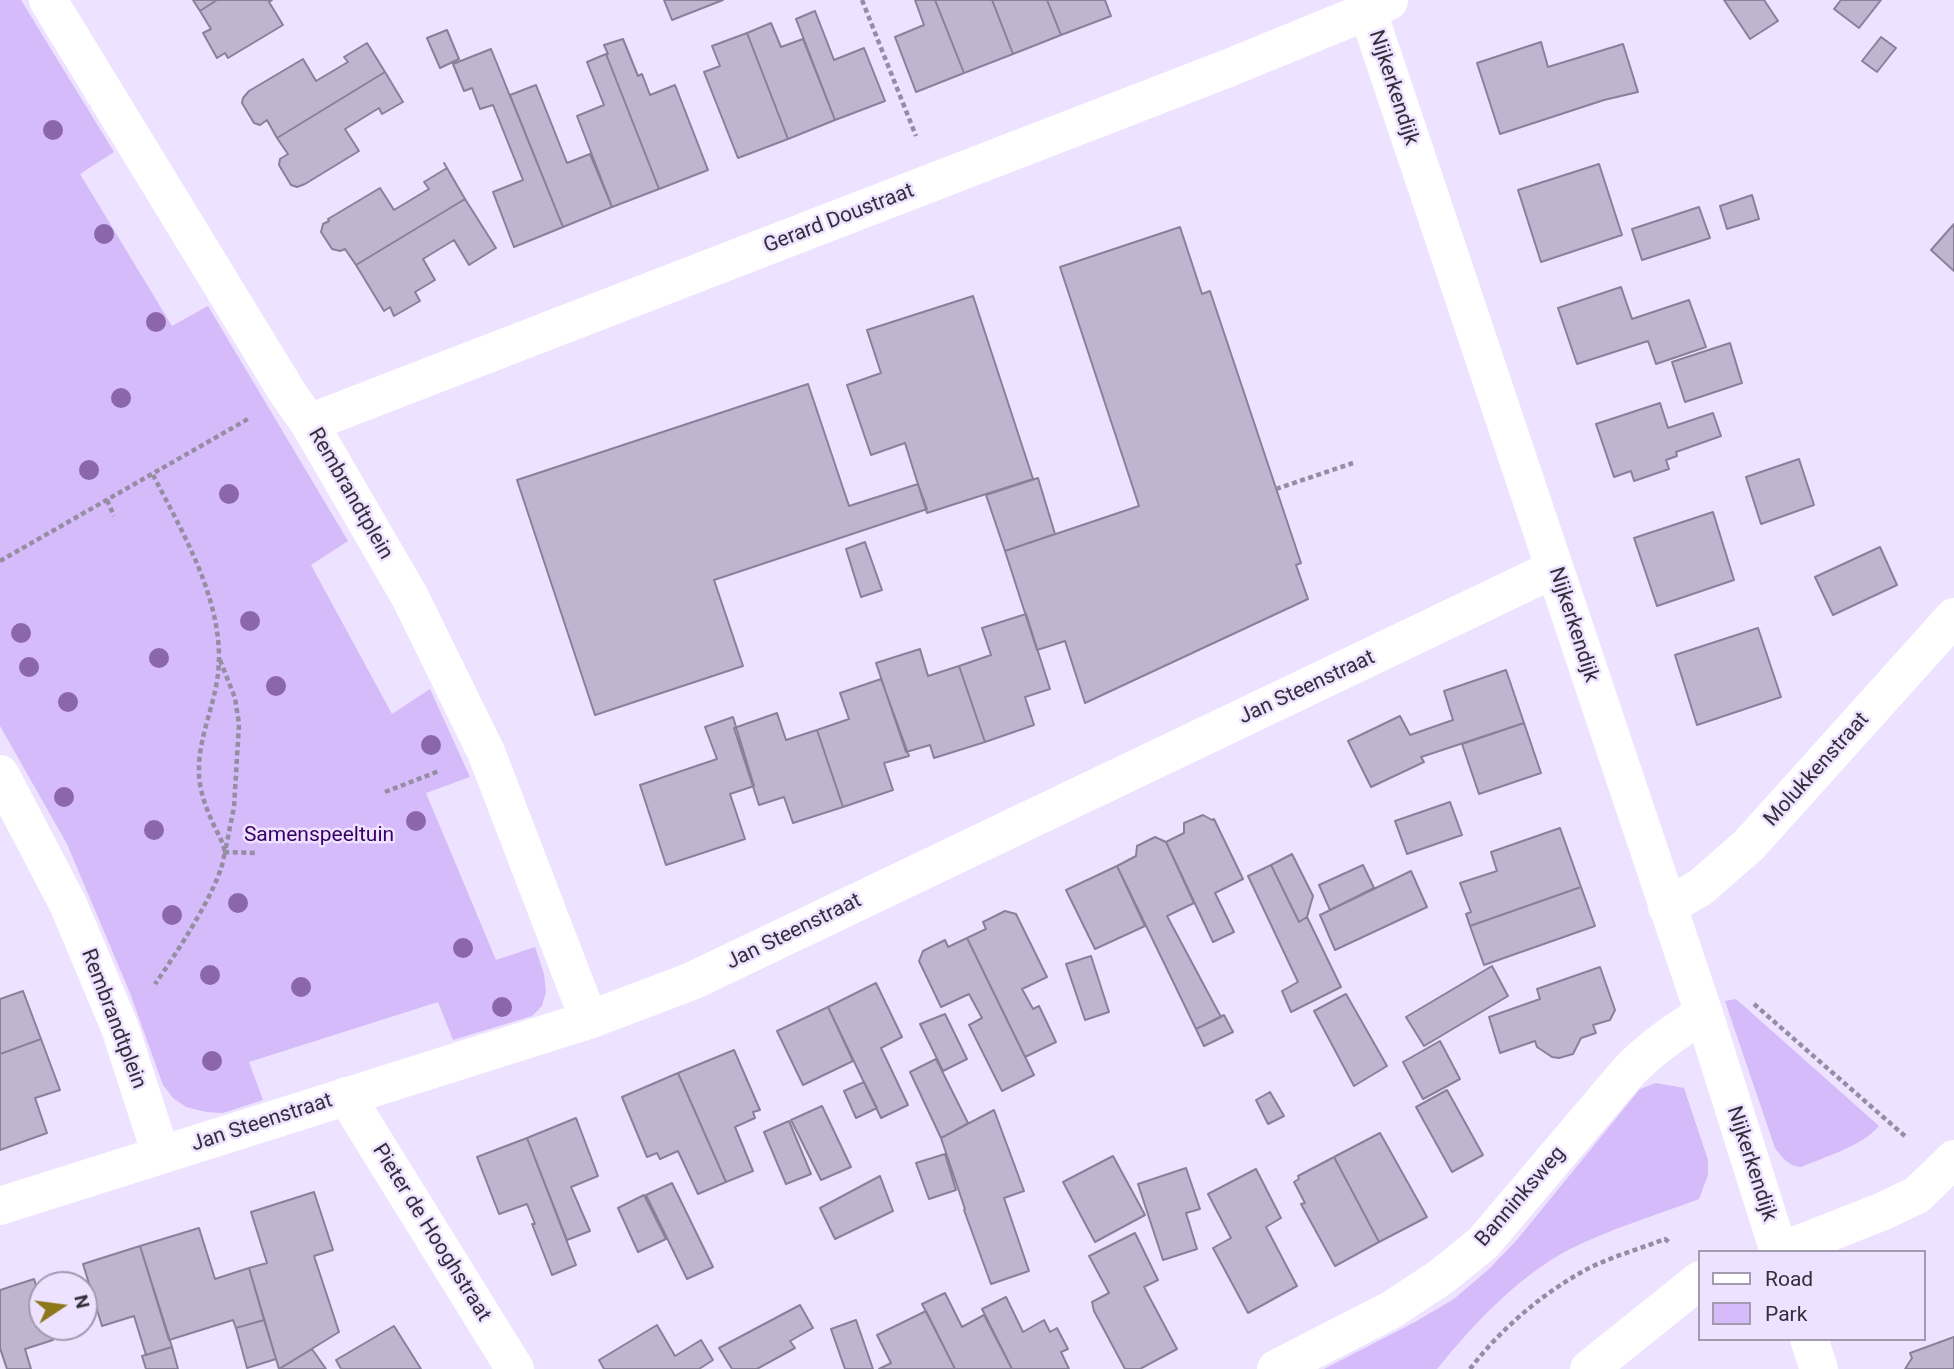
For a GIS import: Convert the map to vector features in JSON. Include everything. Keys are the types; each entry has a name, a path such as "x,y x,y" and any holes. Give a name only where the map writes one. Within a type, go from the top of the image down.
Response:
{"street":[{"name":"Rembrandtplein","path":"48,0 299,409 410,597 486,752 589,1020"},
{"name":"Gerard Doustraat","path":"299,409 935,182 1374,4"},
{"name":"Nijkerkendijk","path":"1374,4 1554,569 1704,1014 1778,1250"},
{"name":"Jan Steenstraat","path":"0,1206 589,1020 692,981 1554,569"},
{"name":"Molukkenstraat","path":"1667,907 1701,887 1749,845 1954,617"},
{"name":"Rembrandtplein","path":"0,774 68,904 120,1028 161,1155"},
{"name":"Banninksweg","path":"1276,1369 1391,1310 1441,1277 1483,1243 1628,1072 1672,1032 1704,1014"},
{"name":"Pieter de Hooghstraat","path":"346,1096 515,1369"},
{"path":"1784,1250 1917,1195 1949,1165"},
{"path":"1589,1369 1699,1281"},
{"path":"1811,1341 1819,1369"}],"path":[{"path":"862,0 935,182"},
{"path":"0,561 153,475 299,409"},
{"path":"1276,489 1353,463"},
{"path":"153,475 197,561 215,625 219,659 213,702 200,753 199,775 210,817 225,852"},
{"path":"107,500 114,516"},
{"path":"120,1028 134,1003 156,983 190,932 219,871 225,852 234,807 239,724 235,698 219,659"},
{"path":"385,792 486,752"},
{"path":"225,852 257,853"},
{"path":"1704,1014 1720,990 1734,986 1949,1165"},
{"path":"1470,1369 1486,1348 1511,1325 1541,1299 1581,1272 1665,1238 1674,1246"}],"green space":[{"name":"Samenspeeltuin","path":"0,0 21,0 114,152 80,174 172,326 208,306 348,541 311,565 392,714 430,689 470,777 426,793 496,960 535,947 544,974 546,992 542,1006 532,1016 453,1040 438,1002 249,1062 263,1100 223,1113 186,1107 173,1098 163,1085 130,993 67,844 0,726"},
{"path":"1736,999 1879,1126 1863,1140 1801,1167 1786,1161 1775,1148 1725,1001"},
{"path":"1656,1083 1684,1088 1708,1160 1708,1175 1699,1199 1600,1235 1549,1262 1497,1303 1437,1369 1324,1369 1454,1299 1489,1269 1516,1241 1640,1089"}],"building":[{"path":"193,0 217,0 200,11"},
{"path":"217,0 272,0 269,2 283,25 228,58 225,53 217,58 203,33 211,29 200,11"},
{"path":"664,0 723,0 672,20"},
{"path":"915,0 935,0 964,73 916,92 895,37 924,25"},
{"path":"935,0 992,0 1013,54 964,73"},
{"path":"992,0 1047,0 1061,35 1013,54"},
{"path":"1047,0 1105,0 1111,16 1061,35"},
{"path":"1724,0 1764,0 1778,21 1750,39"},
{"path":"1841,0 1881,0 1859,28 1834,9"},
{"path":"815,11 834,60 864,48 885,101 835,120 796,19"},
{"path":"771,23 781,47 803,39 835,120 788,139 747,33"},
{"path":"447,30 459,59 440,68 427,38"},
{"path":"747,33 788,139 738,158 704,72 720,66 712,46"},
{"path":"1881,37 1896,48 1877,72 1862,61"},
{"path":"623,39 638,76 642,74 650,95 675,85 708,170 659,189 606,54 604,45"},
{"path":"1541,42 1548,67 1623,44 1638,92 1604,100 1500,134 1477,63"},
{"path":"367,43 385,72 277,138 267,120 260,125 254,123 242,103 249,91 303,59 316,81 348,62 344,57"},
{"path":"491,49 563,227 514,247 493,192 523,180 493,105 480,109 472,88 464,91 453,64"},
{"path":"606,54 659,189 612,207 577,116 604,105 587,62"},
{"path":"385,72 403,102 382,114 379,108 345,129 359,151 305,184 297,187 291,185 279,165 280,159 288,154 277,138"},
{"path":"536,85 567,163 590,154 612,207 563,227 510,95"},
{"path":"1599,164 1622,235 1541,262 1518,190"},
{"path":"447,168 465,199 356,265 345,249 332,249 321,232 328,219 380,188 394,210 429,189 424,182"},
{"path":"1752,195 1759,219 1727,229 1720,206"},
{"path":"465,199 496,248 469,265 454,240 423,259 435,280 415,292 420,301 394,316 390,307 384,311 356,265"},
{"path":"1699,207 1710,238 1642,260 1632,229"},
{"path":"1954,224 1954,271 1931,250"},
{"path":"1180,227 1202,294 1210,291 1301,563 1296,565 1308,599 1085,703 1065,641 1037,650 1005,551 1139,506 1060,267"},
{"path":"1621,287 1632,319 1689,300 1706,347 1656,364 1648,341 1577,364 1558,308"},
{"path":"973,296 1033,479 927,513 905,443 871,455 847,385 881,373 867,330"},
{"path":"1730,343 1742,383 1685,402 1672,362"},
{"path":"808,384 849,506 918,484 927,509 714,580 743,666 595,715 517,480"},
{"path":"1660,403 1668,428 1713,413 1721,436 1676,452 1677,456 1666,460 1669,469 1634,481 1631,471 1614,477 1596,424"},
{"path":"1799,459 1814,505 1761,524 1746,477"},
{"path":"1038,478 1055,534 1005,551 986,495"},
{"path":"1713,512 1734,580 1657,606 1634,538"},
{"path":"865,542 882,590 861,597 846,549"},
{"path":"1880,547 1897,585 1833,615 1815,577"},
{"path":"1026,614 1050,689 1025,697 1034,725 985,742 959,666 991,655 982,628"},
{"path":"1758,628 1781,697 1697,725 1675,655"},
{"path":"920,649 928,676 959,666 985,742 934,758 930,745 906,752 876,663"},
{"path":"1506,670 1524,723 1421,757 1424,762 1371,787 1348,741 1400,716 1410,735 1453,720 1444,691"},
{"path":"881,679 909,756 884,763 893,790 843,807 817,730 849,719 840,693"},
{"path":"777,713 786,740 817,730 843,807 793,823 784,797 759,805 734,728"},
{"path":"733,717 754,786 730,794 745,839 666,865 640,785 717,759 705,727"},
{"path":"1524,723 1541,773 1479,794 1462,744"},
{"path":"1450,802 1462,835 1407,854 1395,821"},
{"path":"1203,815 1214,819 1243,879 1215,893 1234,932 1213,942 1166,842 1184,833 1184,823"},
{"path":"1560,828 1581,887 1470,926 1466,914 1471,912 1460,883 1497,871 1491,852"},
{"path":"1155,837 1166,842 1194,903 1167,916 1221,1017 1196,1029 1117,866 1136,856 1137,846"},
{"path":"1292,854 1313,896 1307,917 1299,922 1271,865"},
{"path":"1271,865 1299,922 1307,917 1341,987 1291,1012 1282,991 1298,982 1248,876"},
{"path":"1363,865 1374,888 1330,910 1319,885"},
{"path":"1117,866 1145,926 1095,949 1066,890"},
{"path":"1411,871 1427,907 1335,950 1320,915"},
{"path":"1581,887 1595,926 1484,965 1470,926"},
{"path":"1005,911 1016,914 1047,977 1022,989 1033,1009 1039,1006 1056,1042 1025,1057 967,938 986,929 983,922"},
{"path":"967,938 1034,1075 1002,1091 969,1025 982,1018 969,994 941,1007 919,961 923,951 945,940 948,947"},
{"path":"1091,956 1109,1012 1085,1020 1066,964"},
{"path":"1492,966 1508,996 1424,1046 1406,1017"},
{"path":"1600,967 1615,1010 1610,1020 1593,1025 1596,1033 1581,1038 1573,1054 1552,1057 1537,1047 1535,1041 1500,1053 1489,1017 1540,999 1537,989"},
{"path":"876,983 902,1037 881,1048 908,1105 881,1118 828,1007"},
{"path":"23,991 41,1039 0,1054 0,999"},
{"path":"1346,994 1387,1066 1354,1086 1314,1011"},
{"path":"828,1007 853,1061 803,1085 777,1031"},
{"path":"945,1014 967,1059 943,1071 920,1024"},
{"path":"1224,1015 1233,1032 1204,1046 1196,1029"},
{"path":"41,1039 60,1090 35,1098 47,1133 0,1150 0,1054"},
{"path":"1440,1041 1460,1079 1423,1099 1403,1062"},
{"path":"734,1050 760,1110 753,1112 755,1118 735,1127 753,1171 726,1182 678,1073"},
{"path":"936,1059 968,1123 941,1138 910,1072"},
{"path":"678,1073 726,1182 698,1194 678,1151 660,1159 657,1153 647,1157 622,1097"},
{"path":"864,1082 877,1108 856,1118 844,1091"},
{"path":"1447,1090 1483,1155 1452,1172 1416,1107"},
{"path":"1270,1092 1284,1116 1268,1124 1256,1100"},
{"path":"822,1106 851,1167 821,1180 791,1120"},
{"path":"994,1110 1024,1191 1004,1198 1029,1271 991,1284 941,1138"},
{"path":"576,1118 598,1176 571,1187 590,1231 567,1240 527,1138"},
{"path":"789,1121 811,1174 786,1184 764,1132"},
{"path":"1380,1133 1427,1217 1379,1242 1334,1157"},
{"path":"527,1138 576,1265 552,1275 527,1204 499,1214 477,1157"},
{"path":"945,1154 956,1190 929,1199 916,1163"},
{"path":"1113,1156 1145,1215 1095,1242 1063,1182"},
{"path":"1334,1157 1379,1242 1335,1266 1301,1204 1305,1203 1294,1182 1299,1179 1298,1176"},
{"path":"1186,1168 1200,1209 1186,1213 1197,1249 1163,1260 1138,1184"},
{"path":"1256,1169 1281,1218 1266,1227 1297,1286 1248,1313 1213,1248 1231,1238 1208,1194"},
{"path":"880,1176 893,1211 835,1239 820,1208"},
{"path":"672,1183 713,1267 687,1279 646,1195"},
{"path":"314,1192 333,1250 314,1256 339,1332 279,1369 249,1268 267,1263 251,1212"},
{"path":"644,1195 666,1239 638,1252 618,1208"},
{"path":"199,1228 215,1279 249,1268 264,1320 236,1328 233,1320 169,1340 140,1246"},
{"path":"1135,1233 1158,1280 1144,1287 1177,1349 1140,1369 1125,1369 1094,1311 1092,1302 1109,1293 1089,1256"},
{"path":"140,1246 172,1347 146,1355 134,1316 102,1326 98,1313 98,1271 85,1271 83,1264"},
{"path":"28,1281 28,1341 50,1341 25,1349 31,1369 7,1369 0,1348 0,1290"},
{"path":"945,1293 962,1327 984,1315 1012,1369 955,1369 922,1304"},
{"path":"1006,1297 1023,1332 1044,1320 1050,1332 1057,1328 1068,1349 1061,1352 1069,1369 1012,1369 982,1309"},
{"path":"800,1305 813,1328 790,1341 795,1348 757,1369 732,1369 719,1348"},
{"path":"926,1311 955,1369 879,1369 891,1363 877,1335"},
{"path":"264,1320 276,1359 247,1368 236,1328"},
{"path":"856,1320 873,1369 845,1369 831,1329"},
{"path":"657,1325 675,1356 701,1340 713,1360 699,1369 604,1369 599,1360"},
{"path":"394,1326 421,1369 341,1369 336,1360"},
{"path":"1954,1337 1954,1369 1905,1369 1912,1358 1910,1353"},
{"path":"172,1347 178,1369 146,1369 142,1356"},
{"path":"312,1349 326,1369 279,1369"}]}
